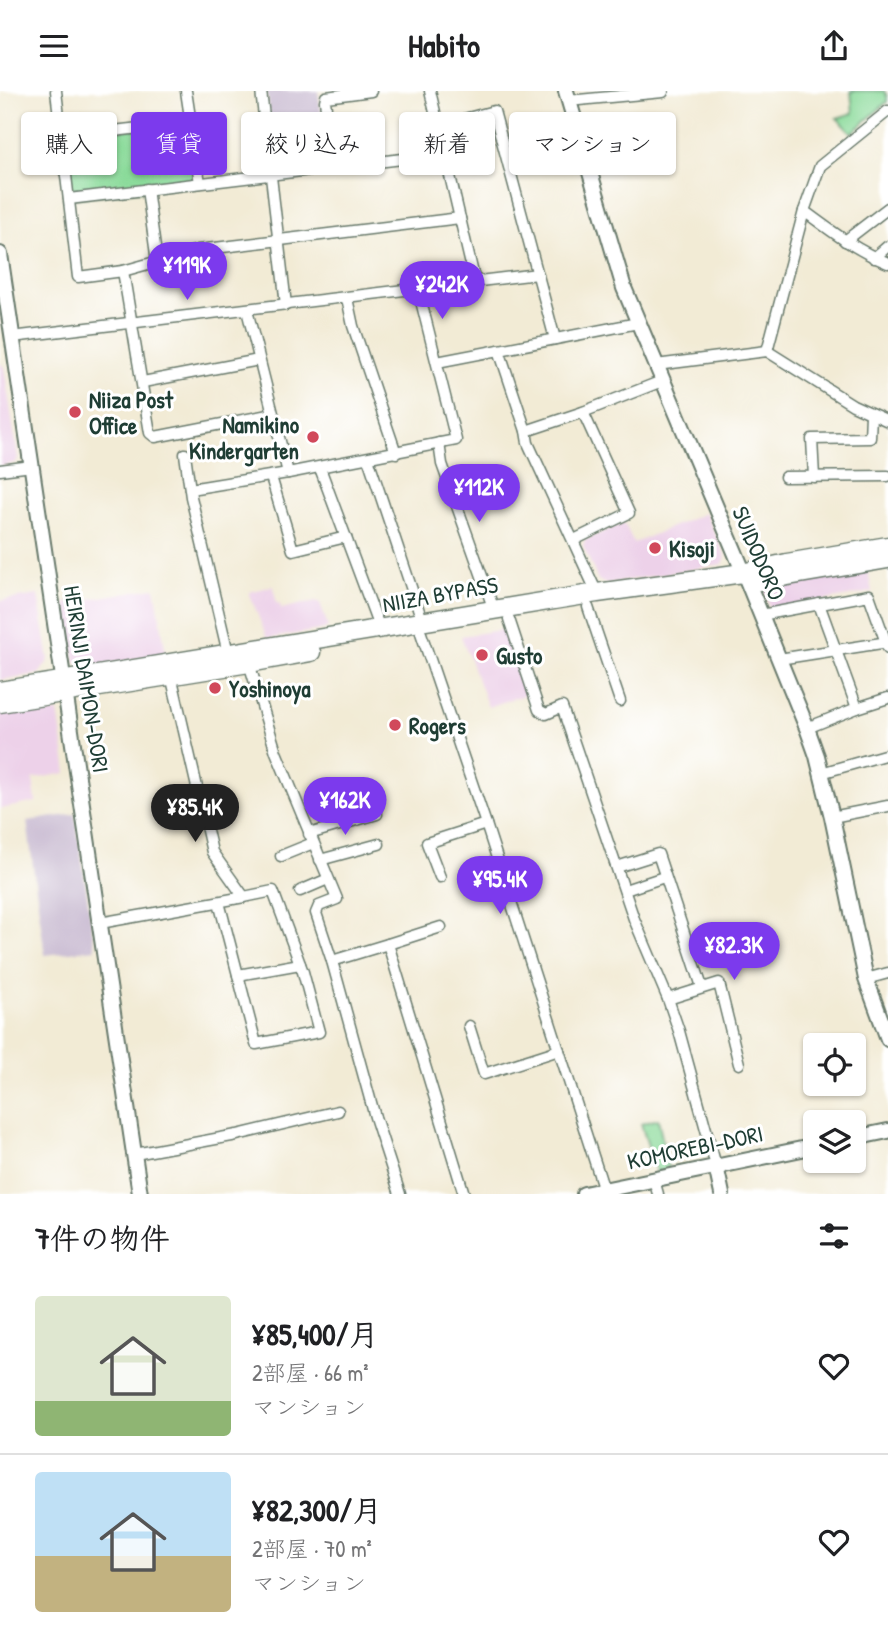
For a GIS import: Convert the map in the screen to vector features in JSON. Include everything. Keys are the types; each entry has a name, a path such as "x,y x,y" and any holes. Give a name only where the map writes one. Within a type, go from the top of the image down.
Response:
{"highway":[{"name":"NIIZA BYPASS","path":"746,578 787,563 888,546"},
{"name":"NIIZA BYPASS","path":"0,691 171,675 249,663 422,628 592,600 888,559"},
{"name":"NIIZA BYPASS","path":"0,703 65,686 228,653 380,629 422,628"}],"street":[{"path":"56,91 59,112"},
{"path":"186,91 189,112"},
{"path":"261,91 264,112"},
{"path":"326,112 326,97 372,91"},
{"path":"430,91 435,112"},
{"path":"567,96 663,92"},
{"name":"SUIDODORO","path":"567,96 624,288 807,728 832,817 866,979 888,1039"},
{"path":"766,351 804,211 820,166 888,111"},
{"path":"495,115 555,339"},
{"path":"66,175 78,277 122,271 198,250 460,218"},
{"path":"199,175 200,183"},
{"path":"69,199 271,175 286,305"},
{"path":"449,175 475,282"},
{"path":"147,190 157,262"},
{"path":"845,241 888,208"},
{"path":"804,211 845,241 888,263"},
{"path":"874,258 888,246"},
{"name":"HEIRINJI DAIMON-DORI","path":"0,254 6,338 32,466 140,1194"},
{"path":"122,271 150,433 155,436 272,414"},
{"path":"6,338 538,274"},
{"path":"190,489 320,468 456,440 418,289"},
{"path":"347,298 353,326 396,453"},
{"path":"247,310 288,473"},
{"path":"437,362 638,323"},
{"path":"499,350 528,443 574,540 620,701"},
{"path":"656,365 766,351 853,405 888,421"},
{"path":"143,382 259,360"},
{"path":"526,431 662,381"},
{"path":"574,540 629,513 583,412"},
{"path":"814,477 812,439 870,438 871,414"},
{"path":"439,443 442,464 539,710 546,714 562,707 634,919 679,1031 722,1194"},
{"path":"185,454 190,489 228,653"},
{"path":"368,458 604,1190"},
{"path":"0,470 32,466"},
{"path":"320,468 380,629"},
{"path":"785,477 888,476"},
{"path":"271,477 293,550 346,537"},
{"path":"761,615 869,595 887,644 779,659"},
{"path":"819,604 857,708"},
{"path":"249,663 272,742 337,899 319,907 316,913 400,1194"},
{"path":"171,675 212,852 244,897"},
{"path":"807,728 888,698"},
{"path":"821,773 888,754"},
{"path":"832,817 888,806"},
{"path":"281,856 311,839 376,814"},
{"path":"440,877 427,843 486,824"},
{"path":"320,860 379,843"},
{"path":"617,867 657,854 702,987"},
{"path":"625,890 664,877"},
{"path":"300,891 328,879"},
{"path":"100,923 272,891 300,964 319,1032 256,1044 219,902"},
{"path":"332,961 440,927"},
{"path":"387,944 464,1194"},
{"path":"238,975 300,964"},
{"path":"866,979 888,972"},
{"path":"668,999 719,983 739,1064"},
{"path":"469,1026 484,1074 559,1050"},
{"path":"135,1154 237,1135 338,1111"},
{"path":"866,1136 888,1131"},
{"name":"KOMOREBI-DORI","path":"584,1194 656,1187 716,1166 803,1149"}],"shaded area":[{"path":"267,91 318,91 321,112 269,112"},
{"path":"0,363 4,367 18,459 15,463 0,466"},
{"path":"705,513 726,557 723,564 606,584 598,580 583,546 585,540 624,523 634,543"},
{"path":"868,570 872,592 771,610 763,588"},
{"path":"273,586 277,604 280,603 281,609 316,601 320,603 328,626 325,629 267,639 249,592"},
{"path":"155,588 166,654 83,668 74,659 65,603"},
{"path":"38,595 49,660 39,674 0,680 0,601"},
{"path":"508,629 530,693 488,707 461,636"},
{"path":"45,704 47,714 58,711 67,773 33,779 36,802 0,809 0,712"},
{"path":"75,814 95,949 45,955 27,821"}],"green space":[{"path":"851,91 884,91 887,96 887,102 852,133 837,118 853,113"},
{"path":"131,129 131,175 199,175 200,183 69,199 66,175 117,175 117,131"},
{"path":"658,1119 669,1171 657,1174 641,1124"}],"place":[{"name":"Niiza Post Office","path":"75,412"},
{"name":"Namikino Kindergarten","path":"313,437"},
{"name":"Kisoji","path":"655,548"},
{"name":"Gusto","path":"482,655"},
{"name":"Yoshinoya","path":"215,688"},
{"name":"Rogers","path":"395,725"}]}
